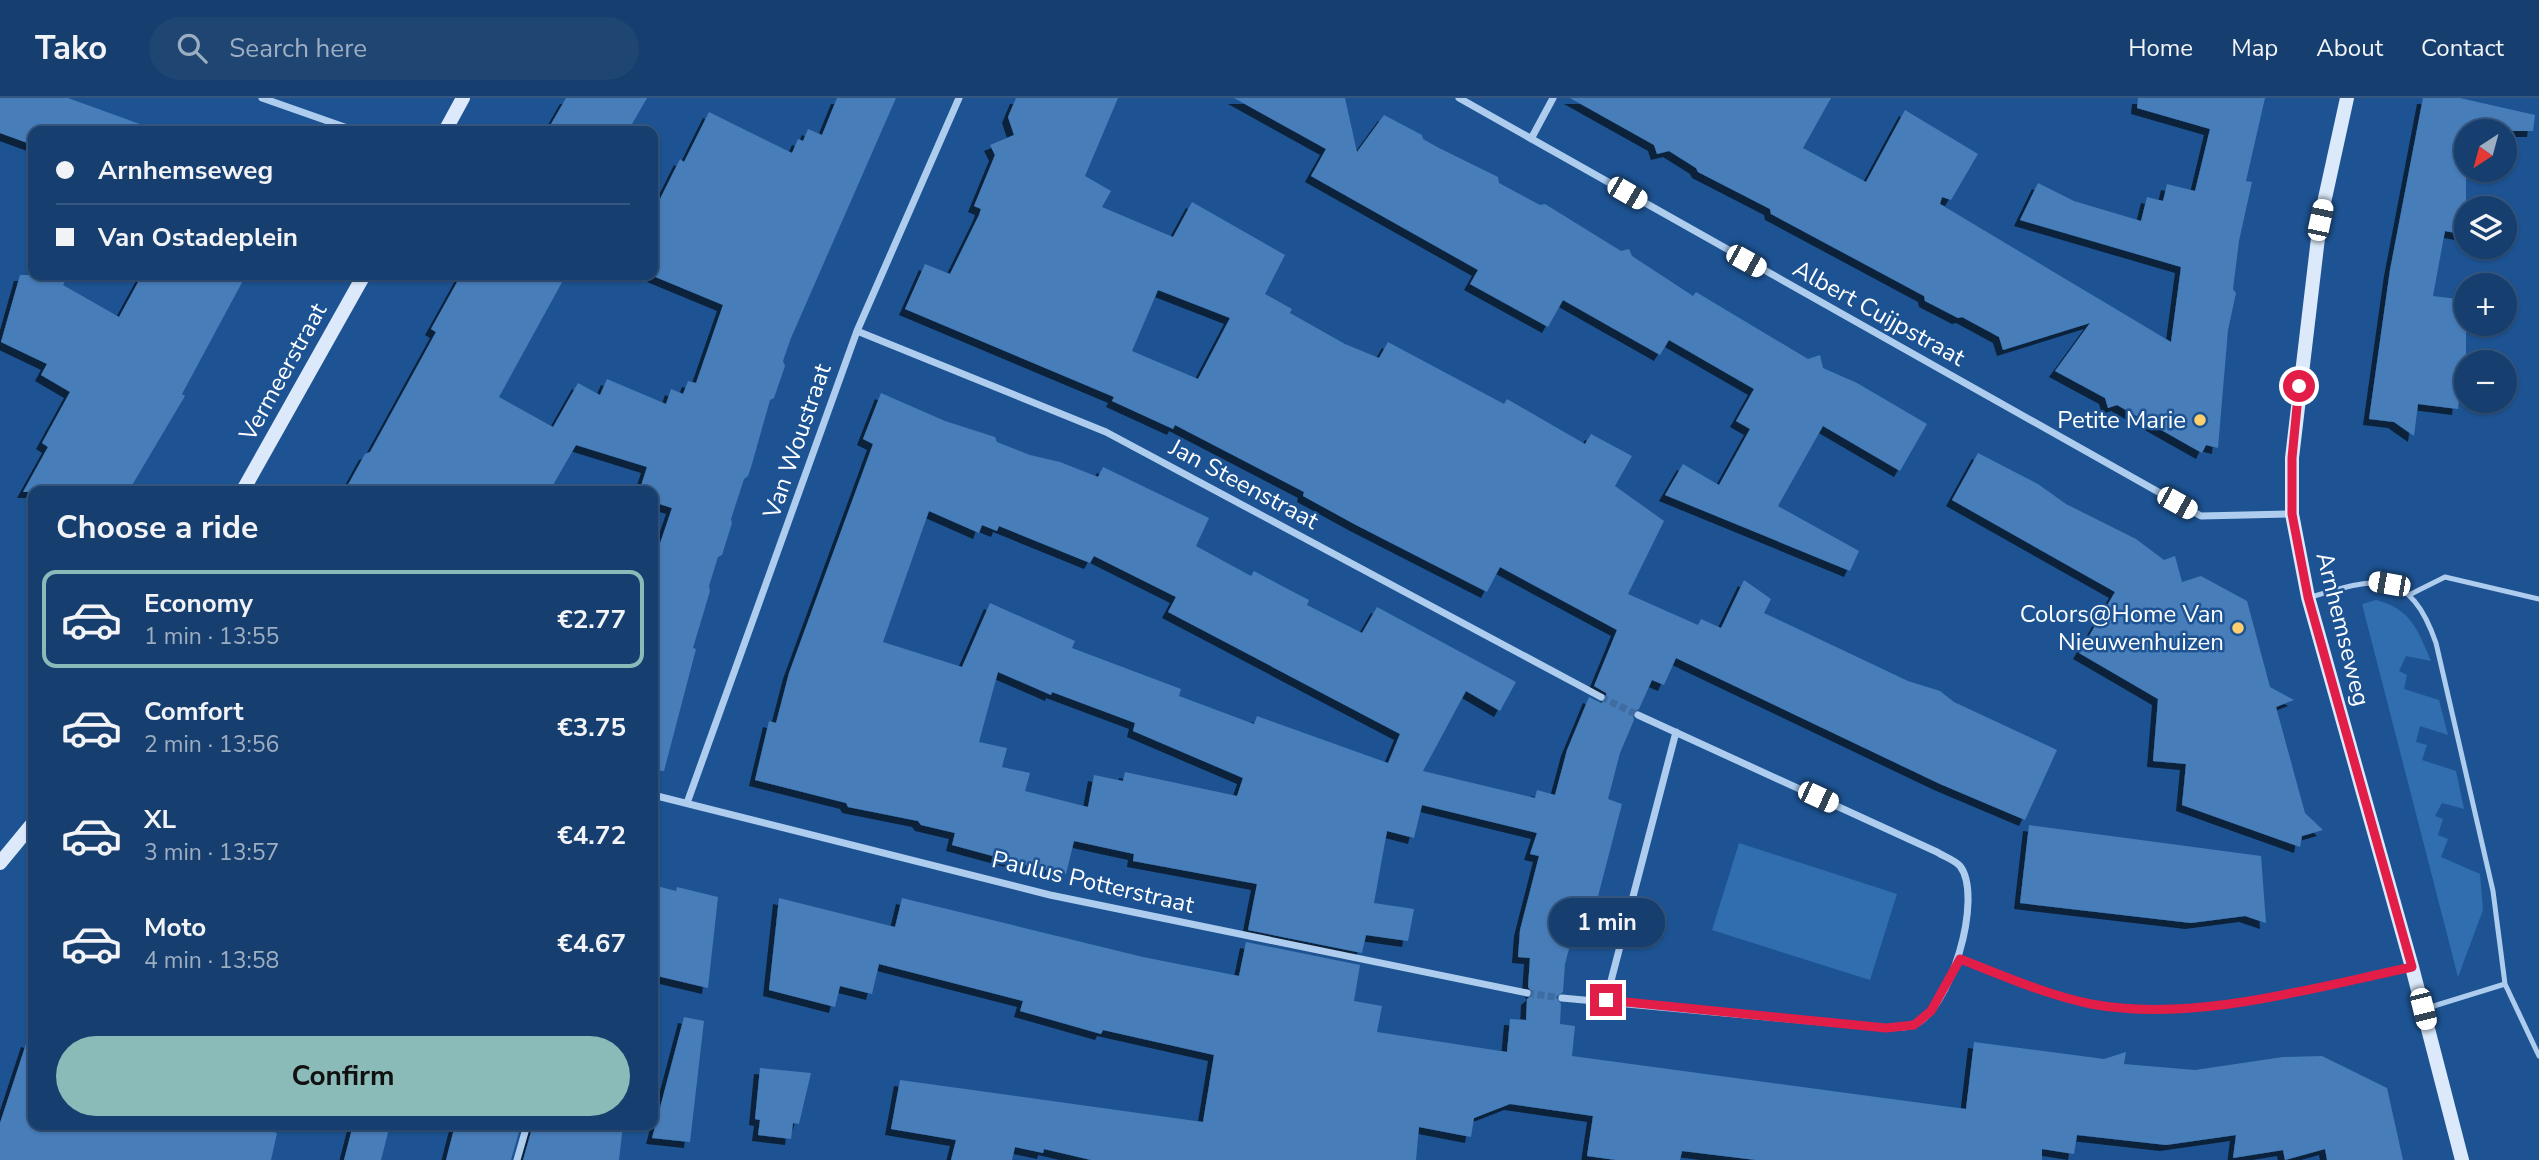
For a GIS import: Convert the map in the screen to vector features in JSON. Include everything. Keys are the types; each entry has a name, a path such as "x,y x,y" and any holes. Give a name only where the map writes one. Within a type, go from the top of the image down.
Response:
{"street":[{"path":"262,98 342,126"},
{"path":"448,126 463,98"},
{"name":"Van Woustraat","path":"687,803 856,331 959,98"},
{"name":"Albert Cuijpstraat","path":"1459,98 2201,516 2292,514"},
{"path":"1531,139 1553,98"},
{"name":"Arnhemseweg","path":"2347,98 2318,234 2292,458 2292,514 2308,597 2412,967 2462,1160"},
{"name":"Vermeerstraat","path":"245,486 361,280"},
{"name":"Jan Steenstraat","path":"856,331 1106,432 1601,696"},
{"path":"1562,998 1886,1028 1914,1025 1931,1011 1960,959 1969,888 1959,866 1937,852 1638,715"},
{"path":"1606,1000 1676,732"},
{"name":"Paulus Potterstraat","path":"658,796 1050,895 1527,993"},
{"path":"0,863 28,829"},
{"path":"1960,959 2090,1003 2138,1009 2186,1007 2266,997 2412,967"},
{"path":"517,1160 526,1130"}],"lane":[{"path":"2409,596 2445,576 2539,599"},
{"path":"2308,597 2374,581 2389,584 2409,596 2426,615 2436,643 2493,891 2505,984 2539,1056"},
{"path":"2423,1009 2505,984"}],"shaded area":[{"path":"2376,600 2398,609 2412,622 2431,661 2406,656 2399,671 2407,675 2404,689 2439,700 2448,735 2420,726 2416,742 2427,745 2422,760 2456,771 2464,809 2442,803 2435,816 2443,819 2438,835 2448,839 2441,857 2480,874 2483,910 2458,977 2362,604"},
{"path":"1739,843 1897,894 1870,980 1712,930"}],"building":[{"path":"0,98 68,98 145,126 28,126 28,143 0,133"},
{"path":"566,98 647,98 631,126 550,126"},
{"path":"837,98 896,98 791,338 783,361 785,366 774,398 770,400 752,464 748,476 744,479 722,555 718,557 709,586 710,591 693,648 696,649 664,771 658,770 658,549 672,508 658,504 658,486 641,486 647,467 576,445 552,486 347,486 365,454 370,452 436,332 431,329 458,280 563,280 499,397 553,427 578,383 600,395 607,379 666,404 671,389 683,394 688,381 696,383 723,305 658,278 658,203 680,159 684,162 709,112 792,153 798,139 803,141 808,129 822,135"},
{"path":"1016,98 1118,98 1085,176 1111,191 1102,207 1173,237 1192,202 1285,255 1265,294 1292,309 1290,313 1345,344 1379,358 1388,342 1504,404 1507,399 1585,444 1591,434 1632,456 1615,486 1664,521 1628,594 1698,625 1701,619 1721,628 1744,580 1771,599 1764,613 1908,681 1940,691 1954,702 2057,750 2025,820 1940,784 1676,658 1664,685 1652,680 1639,709 1632,713 1634,720 1620,753 1608,799 1622,804 1596,904 1582,900 1565,964 1563,992 1556,997 1561,1004 1560,1024 1575,1026 1572,1056 1966,1109 1974,1042 2104,1059 2126,1052 2124,1064 2195,1070 2283,1057 2322,1056 2387,1088 2403,1160 2327,1160 2325,1149 2285,1160 2283,1150 2233,1158 2236,1135 2166,1145 2077,1135 2074,1154 2042,1149 2042,1160 1756,1160 1682,1151 1680,1160 1616,1160 1587,1156 1593,1116 1510,1104 1474,1118 1471,1137 1419,1127 1416,1160 1091,1160 1044,1149 1043,1153 1015,1147 1012,1160 951,1160 956,1140 891,1129 900,1080 1203,1122 1214,1055 1103,1030 1101,1034 1020,1011 1023,1001 879,964 872,994 840,986 835,1007 769,990 779,898 895,927 902,898 1143,957 1239,976 1246,942 1360,965 1354,1001 1382,1006 1377,1032 1507,1052 1510,1019 1526,1020 1527,999 1533,994 1528,987 1530,958 1518,957 1520,930 1539,856 1530,854 1537,833 1422,805 1414,838 1387,831 1374,903 1414,909 1408,941 1366,935 1362,953 1248,930 1257,884 1133,861 1134,854 1074,841 1066,874 952,845 955,833 921,825 918,821 848,807 846,803 755,780 769,721 776,723 789,673 873,444 863,439 881,393 945,421 995,437 997,442 1030,455 1060,462 1098,477 1103,467 1209,518 1196,546 1251,576 1254,571 1309,600 1307,605 1362,633 1377,607 1516,682 1500,711 1466,691 1423,771 1535,798 1537,790 1555,795 1567,750 1589,697 1601,703 1607,699 1606,693 1594,686 1617,630 1500,567 1487,592 1356,525 1303,496 1304,492 1175,425 1173,429 1112,401 1114,397 905,309 925,264 950,274 981,209 974,206 995,155 990,145 1014,135 1008,117","holes":["1158,290 1230,318 1198,379 1132,351","929,511 979,533 982,525 997,531 999,526 1090,563 1094,556 1176,597 1168,612 1400,734 1388,763 1257,716 1254,724 1179,696 1181,689 1072,648 1075,641 990,603 962,667 883,642","998,672 1051,695 1052,692 1135,723 1133,731 1243,778 1237,796 1125,772 1123,781 1094,775 1088,807 1025,791 1030,773 1002,767 1007,748 979,742"]},
{"path":"1234,98 1345,98 1357,152 1384,115 1422,135 1423,139 1439,148 1498,177 1499,183 1540,205 1545,204 1621,251 1629,249 1632,256 1693,296 1696,292 1808,359 1820,355 1823,368 1857,383 1927,424 1900,471 1823,426 1778,506 1859,551 1850,571 1665,495 1683,464 1719,485 1750,429 1736,421 1754,389 1669,340 1660,355 1563,300 1548,327 1470,284 1478,270 1311,176 1326,149"},
{"path":"1570,98 1831,98 1803,148 1866,182 1905,110 1978,154 1951,200 1942,197 1940,204 2171,342 2181,267 2020,220 2038,183 2074,201 2141,221 2147,197 2163,201 2167,184 2195,191 2210,129 2137,108 2138,98 2265,98 2246,181 2252,182 2239,241 2233,289 2236,293 2228,330 2218,448 2206,445 2202,453 2117,405 2108,408 2105,398 2055,371 2090,323 2003,350 1999,337 1925,301 1924,296 1771,214 1770,209 1698,172 1669,151 1657,154 1654,145"},
{"path":"2423,98 2460,98 2535,115 2533,131 2517,131 2517,119 2454,119 2454,182 2466,182 2466,196 2454,196 2454,233 2445,231 2433,296 2454,299 2454,336 2466,336 2466,350 2454,350 2454,408 2418,404 2414,436 2394,422 2369,419 2390,270"},
{"path":"20,275 28,275 28,280 66,280 63,285 119,317 139,280 243,280 182,394 185,396 132,486 28,486 28,492 23,492 48,447 42,443 70,392 41,375 47,364 1,342"},
{"path":"1978,453 2038,484 2066,504 2136,539 2164,560 2175,556 2182,582 2201,576 2247,601 2270,687 2294,700 2276,707 2305,813 2323,830 2302,836 2300,847 2182,805 2186,764 2153,761 2158,699 2079,653 2115,592 1952,500"},
{"path":"2029,825 2261,856 2266,923 2245,916 2191,923 2020,903"},
{"path":"658,886 676,891 677,887 718,897 708,988 658,976"},
{"path":"684,1017 704,1021 690,1142 652,1138 654,1130 658,1130 658,1115"},
{"path":"27,1041 28,1130 268,1130 277,1133 271,1160 0,1160 0,1123"},
{"path":"760,1068 811,1073 799,1124 793,1123 791,1139 758,1135 760,1120 755,1119"},
{"path":"352,1130 389,1130 381,1160 344,1160"},
{"path":"454,1130 520,1130 511,1160 446,1160"},
{"path":"532,1130 622,1130 619,1160 523,1160"}],"tunnel":[{"path":"1601,697 1638,715"},
{"path":"1527,993 1562,998"}],"place":[{"name":"Petite Marie","path":"2200,420"},
{"name":"Colors@Home Van Nieuwenhuizen","path":"2238,628"}],"route":[{"path":"1606,1000 1886,1028 1914,1025 1931,1011 1960,959 2030,985 2090,1003 2138,1009 2186,1007 2266,997 2412,967 2308,597 2292,514 2292,458 2299,386"}]}
